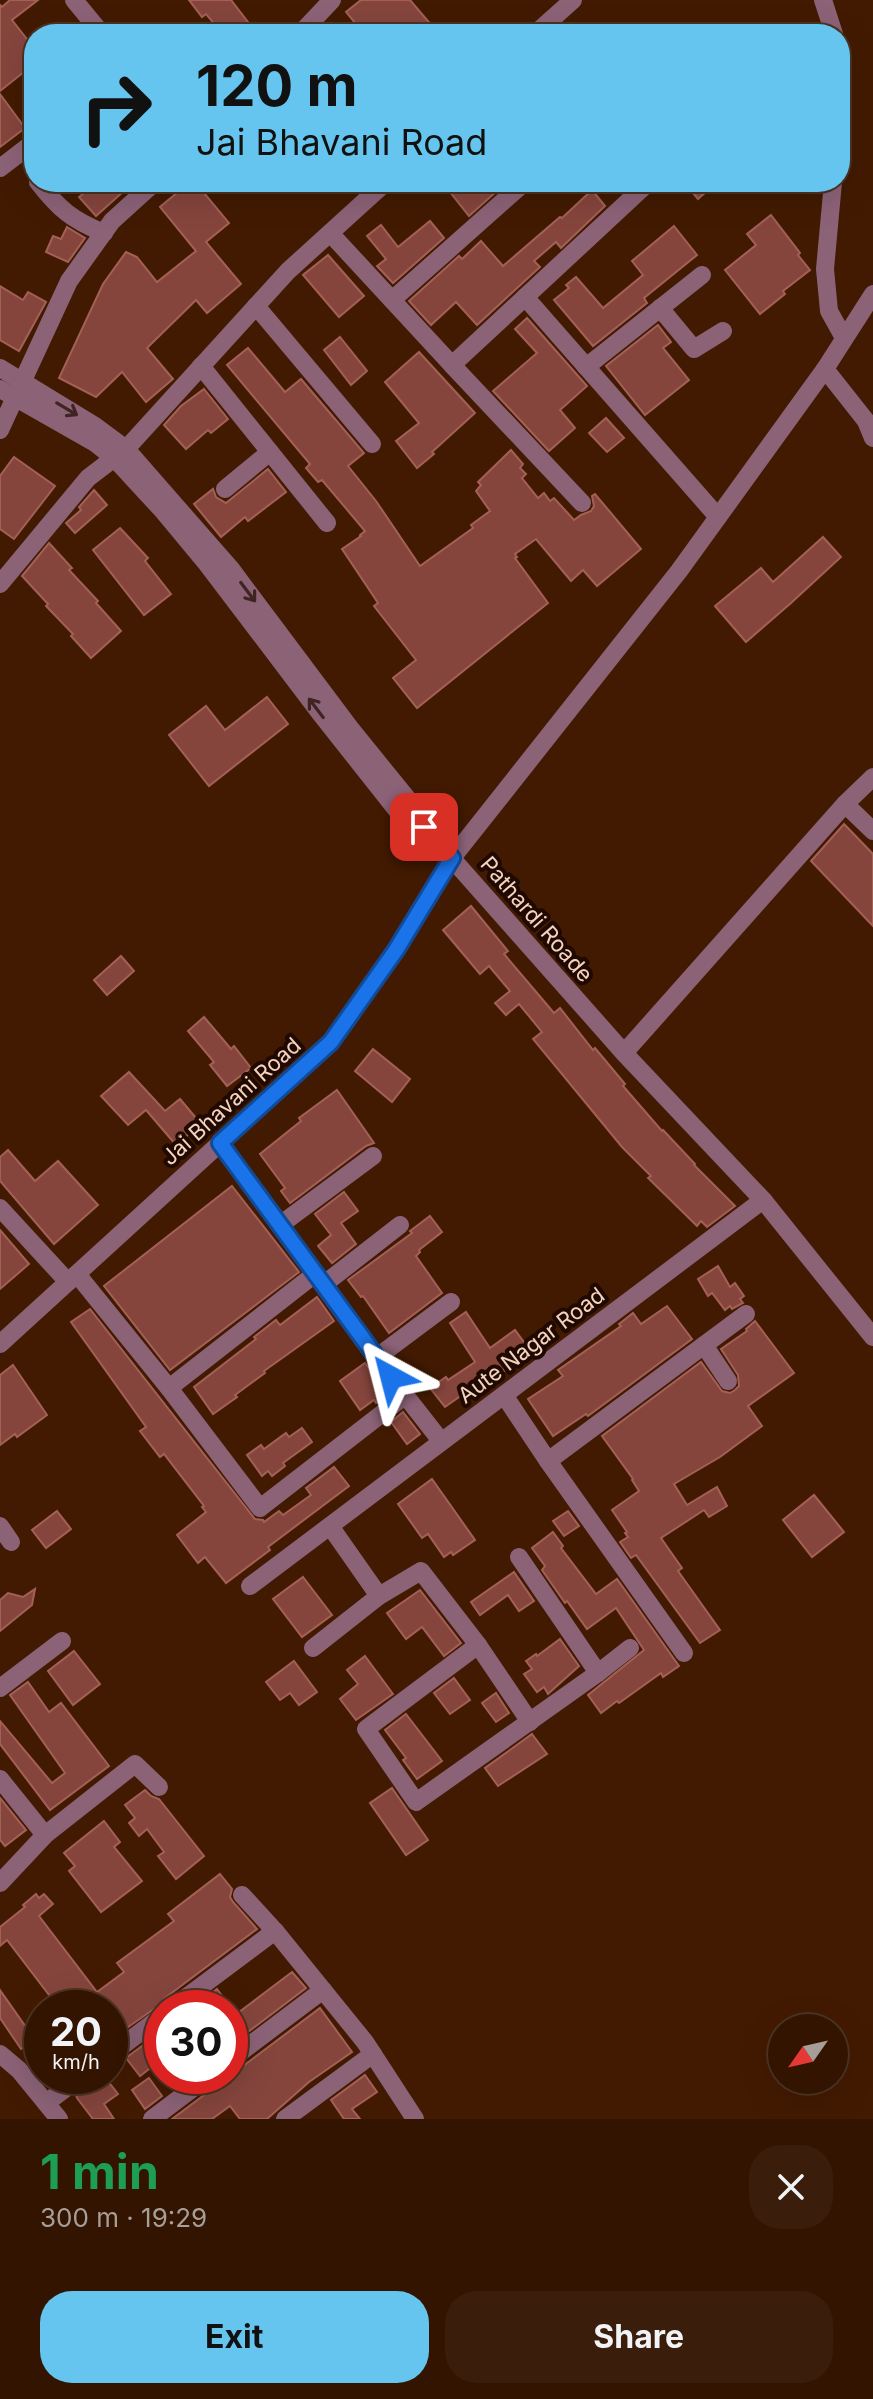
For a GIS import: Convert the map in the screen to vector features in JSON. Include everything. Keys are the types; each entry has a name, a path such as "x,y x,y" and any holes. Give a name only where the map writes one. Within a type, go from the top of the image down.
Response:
{"street":[{"path":"74,0 94,24"},
{"path":"309,24 332,0"},
{"path":"546,24 573,0"},
{"path":"823,0 831,24"},
{"path":"0,168 24,149"},
{"path":"46,192 79,223 104,233"},
{"path":"0,430 13,390 69,281 112,221 144,192"},
{"path":"0,584 88,478 120,454 288,271 371,192"},
{"path":"392,300 514,192"},
{"path":"452,365 638,192"},
{"path":"832,192 825,269 829,311 844,338"},
{"path":"330,233 582,503"},
{"path":"586,367 702,275"},
{"name":"Jai Bhavani Road","path":"1,1342 331,1042 396,950 452,858 679,571 825,369 873,294"},
{"path":"525,297 718,517"},
{"path":"256,306 372,444"},
{"path":"660,308 694,349 723,331"},
{"path":"201,366 327,523"},
{"path":"0,368 13,390"},
{"path":"825,369 866,421 873,438"},
{"name":"Pathardi Roade","path":"13,390 95,443 120,454 231,569 350,728 410,802 424,827 624,1053 763,1200 873,1337"},
{"path":"225,489 270,452"},
{"path":"624,1053 845,804 873,777"},
{"path":"845,804 873,831"},
{"path":"220,1143 376,1358 441,1441"},
{"path":"280,1225 373,1156"},
{"name":"Aute Nagar Road","path":"250,1586 763,1200"},
{"path":"0,1208 72,1278 169,1388 260,1508 406,1395"},
{"path":"169,1388 319,1279 400,1225"},
{"path":"376,1358 451,1302"},
{"path":"548,1461 746,1314"},
{"path":"704,1345 728,1381"},
{"path":"504,1395 684,1653"},
{"path":"0,1526 11,1542"},
{"path":"330,1526 379,1596"},
{"path":"519,1557 598,1673"},
{"path":"313,1648 379,1596 421,1571 478,1645 530,1722"},
{"path":"0,1688 62,1641"},
{"path":"478,1645 366,1729 416,1802 630,1648"},
{"path":"0,1883 45,1835 135,1764 159,1787"},
{"path":"0,1779 45,1835"},
{"path":"242,1895 275,1931 373,2054 414,2118"},
{"path":"196,1990 275,1931"},
{"path":"248,2046 323,1990"},
{"path":"0,2054 19,2070 59,2119"},
{"path":"285,2119 373,2054"},
{"path":"46,2103 58,2094"},
{"path":"152,2119 185,2094"}],"building":[{"path":"10,0 38,0 12,20 24,35 24,72 0,91 0,5 2,7"},
{"path":"189,0 231,0 248,22 214,24 206,14 202,17"},
{"path":"361,0 410,0 430,24 356,24 346,12"},
{"path":"0,94 24,129 0,147"},
{"path":"85,192 123,192 96,216 79,197"},
{"path":"178,192 203,192 229,223 206,242 241,284 207,313 196,300 147,348 173,379 146,402 122,372 96,397 59,378 103,284 126,252 137,257 157,282 196,251 160,207"},
{"path":"450,192 496,192 469,216"},
{"path":"590,192 594,192 605,206 561,248 556,242 534,261 540,267 477,325 456,302 431,325 409,301 459,256 462,259 481,241 503,266"},
{"path":"692,192 706,192 698,199"},
{"path":"771,215 810,270 760,314 725,270 756,245 747,234"},
{"path":"430,221 444,238 393,283 377,266 386,259 367,236 381,225 398,247"},
{"path":"674,226 697,255 644,298 647,303 593,346 554,300 569,288 566,285 576,277 603,308 643,275 632,261"},
{"path":"67,227 85,238 68,262 46,252 53,236 61,239"},
{"path":"328,255 364,296 339,317 303,275"},
{"path":"0,286 23,300 28,292 46,302 19,351 0,340"},
{"path":"527,318 587,386 560,410 575,428 549,451 493,391 537,353 515,329"},
{"path":"658,325 671,342 663,348 689,380 645,415 606,366"},
{"path":"340,337 367,371 351,385 324,350"},
{"path":"248,348 285,392 301,379 364,453 348,466 420,566 473,528 471,525 490,511 476,491 481,485 478,482 511,450 523,464 520,468 526,474 522,478 538,498 544,493 550,501 554,498 574,520 591,511 594,506 592,496 595,494 641,549 597,586 583,570 571,581 536,539 515,554 515,558 548,603 417,708 393,678 416,660 374,606 378,603 342,549 365,531 322,480 318,482 306,468 310,464 227,365"},
{"path":"419,352 475,413 417,468 396,441 419,423 385,382"},
{"path":"204,389 228,419 211,433 208,430 186,449 164,425 181,406"},
{"path":"606,418 624,438 607,452 589,433"},
{"path":"14,457 55,486 14,539 0,529 0,476"},
{"path":"268,469 286,492 248,521 245,517 221,537 194,504 213,489 216,497 226,503"},
{"path":"94,490 107,505 75,533 66,523 81,510 79,507"},
{"path":"120,528 148,558 145,561 171,594 144,615 93,550"},
{"path":"823,537 841,557 746,642 715,606 761,568 773,582"},
{"path":"49,543 121,631 91,658 22,576"},
{"path":"267,697 288,724 209,786 169,735 206,706 225,730"},
{"path":"844,824 873,854 873,926 811,861"},
{"path":"471,906 508,951 504,954 554,1013 560,1008 662,1131 735,1206 707,1227 701,1221 697,1226 648,1178 651,1176 622,1147 533,1039 542,1032 519,1004 506,1015 495,1003 510,991 489,966 480,974 443,930"},
{"path":"121,956 134,971 107,995 94,980"},
{"path":"204,1017 231,1049 234,1046 251,1068 227,1086 210,1065 214,1062 188,1031"},
{"path":"373,1049 410,1079 392,1102 355,1071"},
{"path":"129,1072 165,1111 180,1099 201,1124 176,1145 146,1110 128,1125 101,1096"},
{"path":"337,1090 374,1143 290,1203 281,1191 285,1188 260,1154 301,1121 299,1118"},
{"path":"8,1150 35,1181 58,1161 98,1205 54,1244 0,1181 0,1157"},
{"path":"232,1186 299,1272 170,1370 104,1286"},
{"path":"344,1192 358,1211 341,1223 356,1244 332,1263 318,1246 331,1235 315,1214"},
{"path":"430,1216 442,1232 416,1256 442,1293 389,1333 348,1280"},
{"path":"0,1230 29,1264 0,1289"},
{"path":"718,1266 730,1287 735,1283 744,1296 740,1299 743,1303 732,1309 730,1306 725,1310 712,1293 708,1296 698,1279"},
{"path":"317,1297 334,1321 264,1371 235,1395 237,1397 213,1414 194,1387 276,1320 280,1325"},
{"path":"667,1306 692,1339 588,1416 586,1414 553,1436 528,1399 563,1376 558,1370 621,1326 619,1324 633,1313 641,1324"},
{"path":"90,1309 255,1519 264,1522 279,1511 283,1515 311,1495 306,1488 334,1467 349,1486 226,1583 205,1557 198,1563 177,1535 206,1512 204,1506 164,1454 160,1457 140,1431 146,1427 71,1322"},
{"path":"466,1312 490,1348 515,1330 529,1349 504,1371 487,1381 486,1378 445,1407 430,1388 475,1362 450,1323"},
{"path":"755,1321 794,1373 748,1406 762,1426 720,1457 674,1484 687,1505 717,1487 727,1506 709,1517 704,1510 661,1538 682,1568 678,1571 720,1630 700,1643 636,1555 631,1558 620,1542 628,1537 627,1532 612,1510 639,1491 602,1436 701,1362 722,1391 730,1393 735,1390 739,1386 738,1375 721,1349 747,1331"},
{"path":"365,1363 388,1393 360,1410 340,1381"},
{"path":"13,1365 47,1415 17,1437 15,1434 0,1445 0,1375"},
{"path":"403,1412 420,1434 407,1444 391,1422"},
{"path":"302,1428 312,1442 283,1463 285,1466 272,1476 268,1471 262,1476 247,1455 261,1445 264,1449 286,1433 289,1437"},
{"path":"432,1479 475,1540 453,1555 451,1552 444,1557 428,1534 422,1538 398,1504"},
{"path":"814,1495 844,1532 812,1557 783,1520"},
{"path":"57,1511 71,1529 46,1548 32,1530"},
{"path":"568,1511 579,1526 564,1536 553,1521"},
{"path":"553,1532 563,1546 561,1548 596,1594 617,1579 679,1666 663,1677 661,1673 601,1713 588,1695 644,1650 616,1608 587,1629 567,1601 565,1603 542,1570 545,1566 532,1548"},
{"path":"514,1572 534,1601 519,1611 508,1595 480,1615 471,1602"},
{"path":"303,1577 332,1615 302,1637 273,1599"},
{"path":"35,1589 32,1605 0,1631 0,1600 8,1593 23,1597"},
{"path":"420,1590 461,1643 444,1656 422,1627 406,1639 387,1613"},
{"path":"560,1639 579,1666 548,1694 544,1687 537,1692 524,1674 532,1669 526,1661"},
{"path":"74,1651 100,1684 73,1705 48,1671"},
{"path":"365,1656 393,1694 356,1720 340,1699 358,1684 347,1670"},
{"path":"294,1661 317,1692 299,1705 290,1693 280,1700 266,1682"},
{"path":"454,1678 470,1700 450,1714 434,1693"},
{"path":"28,1682 49,1712 61,1703 109,1766 50,1810 0,1744 0,1721 52,1783 65,1773 10,1695"},
{"path":"496,1693 509,1713 496,1722 482,1703"},
{"path":"406,1714 442,1761 417,1779 385,1730"},
{"path":"532,1734 547,1754 498,1786 485,1768"},
{"path":"392,1788 428,1840 406,1855 370,1803"},
{"path":"145,1790 159,1799 204,1856 176,1879 158,1856 164,1852 147,1829 139,1836 129,1823 135,1818 125,1805"},
{"path":"0,1798 26,1830 5,1846 0,1840"},
{"path":"104,1821 120,1842 114,1847 142,1881 101,1912 69,1871 75,1866 64,1853"},
{"path":"220,1874 232,1889 230,1897 233,1902 257,1929 176,1990 144,1990 144,2016 128,2027 128,1990 100,1990 124,1972 117,1963 174,1921 168,1914"},
{"path":"36,1894 39,1898 44,1894 53,1904 39,1916 95,1990 45,1990 7,1940 0,1946 0,1927"},
{"path":"292,1972 306,1988 248,2032 248,2005"},
{"path":"0,1990 24,2024 24,2047 21,2049 0,2018"},
{"path":"320,2008 352,2052 309,2082 267,2119 240,2119 230,2106 212,2119 172,2119 205,2094 248,2094 248,2062"},
{"path":"144,2044 144,2073 140,2076 128,2056"},
{"path":"365,2075 377,2092 352,2109 360,2119 344,2119 331,2100"},
{"path":"144,2082 144,2094 162,2096 145,2109 132,2090"},
{"path":"118,2094 104,2104 114,2119 93,2119 76,2095"}],"route":[{"path":"391,1377 220,1143 331,1042 396,950 452,858 424,827"}]}
